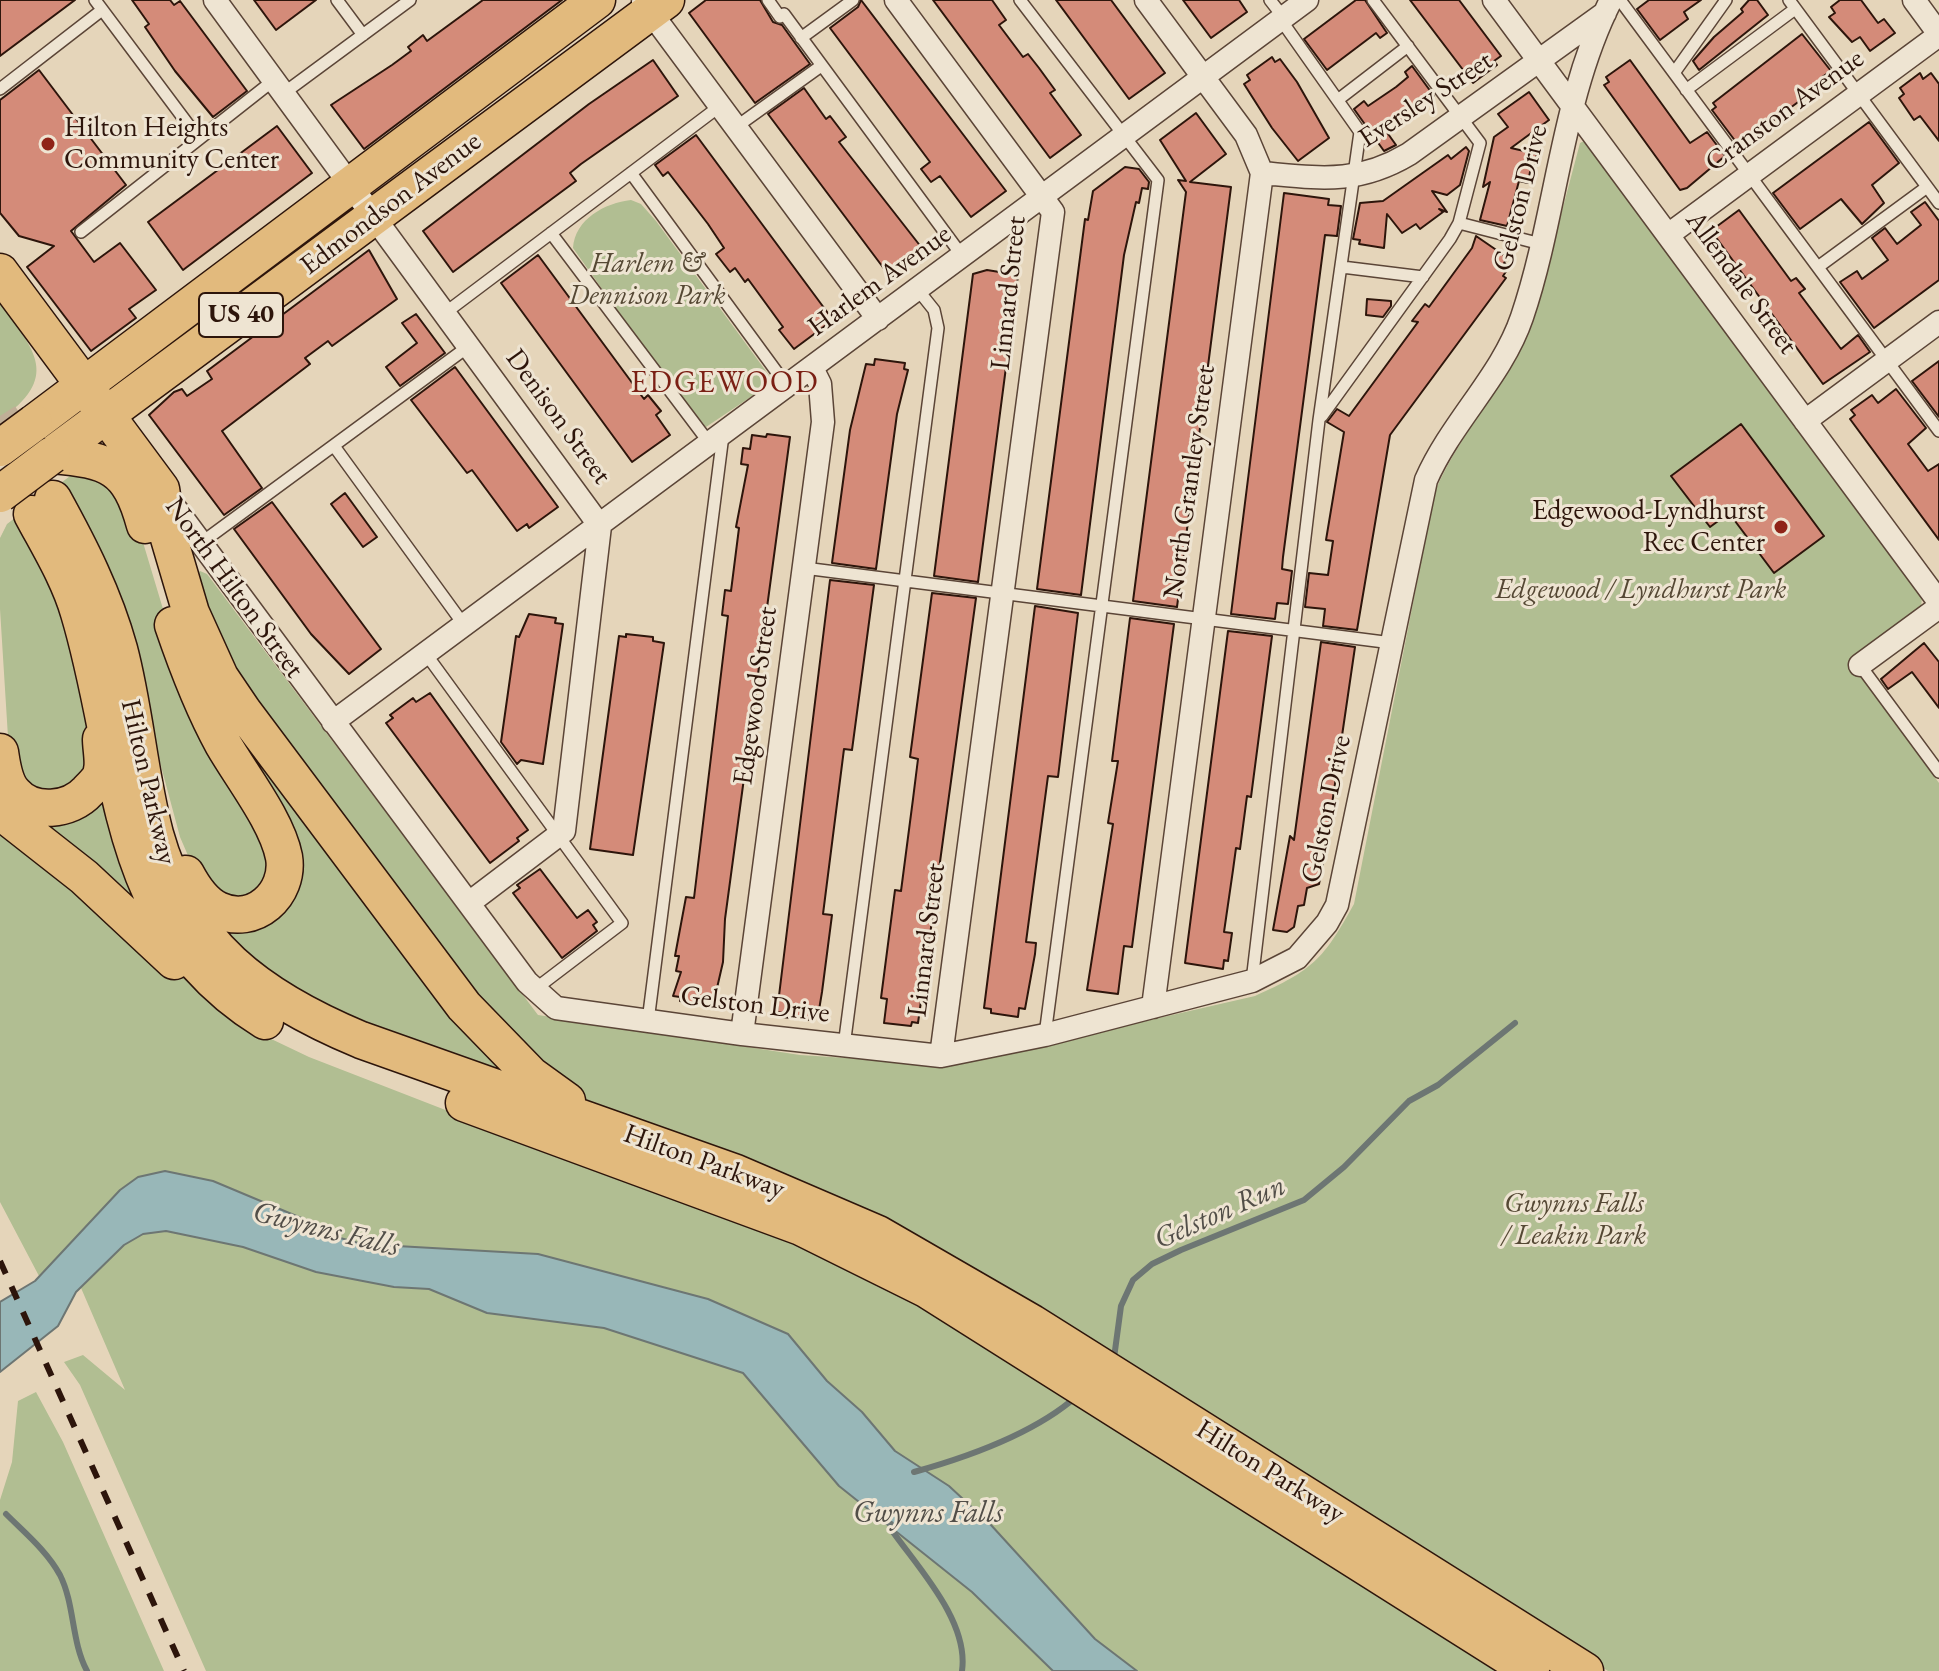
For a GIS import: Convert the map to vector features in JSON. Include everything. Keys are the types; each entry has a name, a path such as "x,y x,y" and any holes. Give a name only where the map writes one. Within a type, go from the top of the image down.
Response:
{"main road":[{"name":"Edmondson Avenue","path":"0,494 52,455 96,399 351,184 597,0"},
{"name":"Edmondson Avenue","path":"0,448 42,417 96,399 375,216 652,4"},
{"name":"North Hilton Street","path":"0,272 161,489"},
{"path":"42,417 43,329"},
{"path":"52,455 96,459 120,477 138,500 172,623 193,682 282,846 285,875 272,902 245,914 230,914 204,900 181,866 144,781"},
{"path":"161,489 168,535 191,613 220,677 243,711 489,1036 531,1075 605,1126"},
{"name":"Hilton Parkway","path":"1026,1335 801,1227 293,1038 251,1012 214,983 184,950 145,885 130,837 79,610 42,507 89,563 104,599 120,652 155,834 184,904 214,945 266,993 305,1017 361,1040 813,1203 940,1267 1026,1335 1149,1412 1585,1671"},
{"path":"0,752 2,768 13,793 26,802 62,807 85,795 102,771 97,681"},
{"path":"0,811 84,877 192,977 223,999 251,1012"},
{"name":"Hilton Parkway","path":"1149,1412 1531,1671"}],"street":[{"name":"Denison Street","path":"215,0 600,526 564,831 558,835"},
{"name":"Linnard Street","path":"896,0 1053,212 941,1056"},
{"path":"1146,0 1246,135 1262,173"},
{"name":"Harlem Avenue","path":"333,722 1043,199 1204,78 1278,13 1307,0"},
{"name":"Allendale Street","path":"1494,0 1939,604"},
{"path":"1914,0 1939,35"},
{"path":"652,4 720,106 878,319"},
{"name":"Eversley Street","path":"1262,173 1352,178 1393,164 1612,4"},
{"name":"Gelston Drive","path":"469,903 533,990 556,1008 844,1047 941,1056 1045,1035 1252,981 1297,958 1327,923 1337,905 1426,480 1448,435 1510,346 1522,318 1587,59 1612,4"},
{"name":"Cranston Avenue","path":"1668,235 1939,35"},
{"name":"North Grantley Street","path":"1153,1007 1262,173"},
{"path":"1805,421 1939,322"},
{"name":"Edgewood Street","path":"742,1034 823,422 820,384 812,368"},
{"name":"North Hilton Street","path":"161,489 469,903"},
{"path":"1860,665 1939,604"},
{"path":"469,903 558,835"}],"lane":[{"path":"337,0 363,35"},
{"path":"81,232 199,139 363,35 410,0"},
{"path":"768,0 801,38 963,257"},
{"path":"801,38 853,0"},
{"path":"1020,0 1158,180 1045,1035"},
{"path":"1319,420 1459,223 1480,143 1373,0"},
{"path":"1674,73 1726,0"},
{"path":"1612,4 1674,73 1939,431"},
{"path":"1686,90 1792,4 1939,203"},
{"path":"0,89 99,5 199,139"},
{"path":"1252,981 1319,420 1360,132 1278,13"},
{"path":"1339,99 1408,46"},
{"path":"736,127 821,66"},
{"path":"445,313 720,106"},
{"path":"631,173 787,387"},
{"path":"1818,267 1927,187"},
{"path":"1459,223 1541,244"},
{"path":"551,233 716,440 648,1021"},
{"path":"1342,267 1423,277"},
{"path":"844,1047 938,328 934,310 918,290"},
{"path":"201,543 469,346"},
{"path":"334,446 465,626"},
{"path":"804,568 1392,643"},
{"path":"426,654 622,923 533,990"},
{"path":"1860,665 1939,772"}],"green space":[{"name":"Gwynns Falls / Leakin Park","path":"1586,140 1922,596 1921,609 1850,662 1939,783 1939,1671 1608,1671 960,1264 613,1115 582,1098 521,1054 244,694 192,578 200,571 207,574 538,1015 800,1055 954,1065 1255,996 1291,979 1315,961 1334,938 1354,904 1435,491 1459,446 1512,363 1534,317 1580,143"},
{"name":"Harlem & Dennison Park","path":"631,200 641,204 656,221 771,378 770,384 706,427 650,357 573,248 579,229 593,214"},
{"path":"0,303 32,350 36,377 19,405 0,420"},
{"path":"100,472 130,499 178,659 278,874 239,905 199,881 180,837 112,583 62,589 93,746 93,765 60,798 19,781 9,753 0,609 0,538 7,524 74,473"},
{"path":"209,675 512,1076 328,1016 263,976 207,914 294,886"},
{"path":"105,799 157,926 34,816"},
{"path":"0,822 119,918 213,1001 265,1036 309,1057 515,1137 751,1221 874,1277 1509,1671 206,1671 80,1385 64,1362 83,1355 125,1390 75,1274 160,1196 235,1191 213,1181 120,1190 39,1276 0,1202"},
{"path":"36,1392 63,1442 164,1671 0,1671 0,1500 12,1462 18,1401"}],"water":[{"name":"Gwynns Falls","path":"165,1171 213,1181 306,1220 333,1236 362,1244 538,1254 708,1299 788,1334 827,1381 862,1412 895,1451 949,1486 991,1525 1095,1639 1137,1671 1053,1671 972,1592 839,1486 743,1373 604,1328 487,1313 429,1289 394,1287 316,1272 243,1247 166,1231 143,1234 124,1245 76,1292 58,1326 0,1372 0,1302 35,1281 120,1190 138,1177"}],"building":[{"path":"0,0 75,0 0,56"},
{"path":"132,0 170,0 174,5 180,1 247,91 213,117 175,71 145,27 149,24"},
{"path":"254,0 316,0 276,30"},
{"path":"483,0 562,0 364,149 331,105 411,51 408,47 423,35 427,41"},
{"path":"706,0 760,0 773,22 782,25 810,64 755,103 689,13"},
{"path":"861,0 1006,191 971,217 940,176 931,182 921,169 930,162 830,28 858,7"},
{"path":"933,0 992,0 1006,20 999,25 1023,57 1028,54 1039,68 1055,90 1050,93 1081,135 1050,158"},
{"path":"1056,0 1111,0 1165,73 1129,99"},
{"path":"1183,0 1239,0 1247,12 1211,38"},
{"path":"1356,0 1365,0 1387,33 1380,38 1376,33 1327,70 1304,39"},
{"path":"1410,0 1459,0 1501,56 1494,61 1497,65 1473,83"},
{"path":"1649,0 1701,0 1684,12 1688,19 1660,40 1637,9"},
{"path":"1749,0 1757,0 1768,15 1699,70 1693,61 1714,37 1743,12 1741,9"},
{"path":"1840,0 1861,0 1878,23 1884,19 1895,33 1870,51 1860,37 1852,42 1829,17 1835,13 1831,7"},
{"path":"1802,34 1831,71 1822,77 1825,82 1739,146 1712,110 1716,107 1713,103"},
{"path":"1272,57 1275,62 1280,59 1297,82 1329,138 1298,161 1244,84 1250,80 1247,75"},
{"path":"653,60 678,96 581,164 570,173 576,181 453,272 423,231 589,104"},
{"path":"1630,60 1690,143 1707,132 1725,156 1687,188 1680,190 1604,85 1609,82 1606,77"},
{"path":"1412,66 1434,96 1386,131 1396,145 1384,151 1354,109 1364,101 1368,106 1396,87 1408,77 1405,72"},
{"name":"Hilton Heights Community Center","path":"39,70 126,185 71,231 94,262 120,243 156,290 129,309 136,318 91,351 27,267 54,246 19,236 0,213 0,100"},
{"path":"1920,73 1923,79 1931,73 1939,84 1939,141 1920,116 1914,120 1899,98 1904,94 1900,88"},
{"path":"804,88 826,119 830,116 846,137 839,142 925,252 891,278 768,114"},
{"path":"1529,92 1549,120 1511,148 1537,154 1533,172 1530,172 1528,183 1519,181 1507,226 1480,220 1490,182 1483,187 1494,137 1508,127 1498,114"},
{"path":"1196,113 1226,154 1190,182 1231,187 1177,607 1133,601 1186,192 1178,180 1186,181 1160,140"},
{"path":"1869,122 1899,163 1872,185 1884,203 1862,224 1841,199 1800,229 1773,193"},
{"path":"277,126 312,173 183,270 148,222"},
{"path":"696,135 833,320 794,349 779,330 783,327 748,279 745,282 735,268 730,272 716,254 724,248 708,224 668,172 663,176 655,165"},
{"path":"1466,147 1469,151 1460,185 1447,195 1432,191 1447,212 1439,209 1443,212 1420,229 1416,224 1402,233 1387,214 1384,248 1359,244 1360,240 1353,239 1360,203 1383,201 1448,155 1451,159"},
{"path":"1125,167 1139,169 1149,182 1148,189 1142,188 1139,203 1136,202 1124,255 1081,595 1037,589 1085,219 1088,220 1093,191"},
{"path":"1284,193 1329,199 1328,205 1341,206 1337,236 1325,235 1283,557 1282,569 1292,571 1288,604 1277,603 1275,619 1231,614"},
{"path":"1925,202 1939,221 1939,280 1874,328 1840,282 1857,271 1862,279 1888,260 1872,238 1885,228 1897,244 1921,225 1911,212"},
{"path":"1739,210 1791,281 1796,278 1805,289 1799,293 1841,349 1858,335 1870,352 1823,384 1715,236 1720,232 1716,227"},
{"path":"1476,236 1508,258 1504,263 1509,267 1503,276 1506,278 1390,435 1357,630 1323,626 1325,609 1305,607 1309,573 1328,575 1333,541 1326,540 1344,432 1327,422 1337,409 1349,416 1418,322 1412,321 1425,304 1429,307 1472,248"},
{"path":"369,250 397,299 332,346 328,341 305,358 310,364 222,431 262,488 224,515 149,415 174,392 182,389 187,396 212,379 207,371"},
{"path":"538,255 644,399 648,395 661,411 656,415 670,435 632,462 501,283"},
{"path":"987,270 1018,275 978,582 934,576 973,274"},
{"path":"1367,299 1391,301 1391,306 1383,317 1366,315"},
{"path":"416,314 445,353 400,386 386,367 417,343 402,323"},
{"path":"875,359 905,363 904,369 908,370 897,414 876,569 832,563 850,430 866,364 874,365"},
{"path":"1939,361 1939,417 1912,381"},
{"path":"455,367 558,507 529,528 527,524 517,531 472,470 467,473 411,400"},
{"path":"1896,389 1926,428 1908,444 1928,471 1939,464 1939,540 1850,419 1855,415 1851,410 1872,395 1878,403"},
{"path":"1741,424 1824,536 1774,573 1729,513 1710,527 1671,476"},
{"path":"767,434 790,437 725,919 723,962 714,1001 708,1000 707,1006 680,1001 680,997 673,996 681,972 676,971 679,956 675,956 686,897 694,898 728,616 722,615 725,590 731,591 739,528 736,527 748,465 741,464 743,448 750,449 752,435 766,437"},
{"path":"345,493 377,537 363,547 331,504"},
{"path":"272,502 381,649 349,674 311,634 234,529"},
{"path":"830,580 874,585 852,750 844,749 823,914 832,915 822,992 818,1016 810,1015 810,1020 782,1017 783,1013 777,1012"},
{"path":"932,593 976,598 918,1023 912,1022 911,1026 884,1023 887,999 881,998 895,890 901,891 913,799 918,759 910,757"},
{"path":"1035,606 1078,613 1058,777 1048,776 1026,942 1036,943 1035,954 1025,1009 1019,1008 1018,1017 991,1013 991,1009 984,1008"},
{"path":"529,614 556,618 555,623 563,624 543,764 521,760 517,764 501,742 516,636 519,637"},
{"path":"1130,618 1174,624 1132,947 1124,946 1118,994 1087,990 1113,824 1108,823 1118,761 1112,761"},
{"path":"1228,631 1272,636 1251,797 1247,796 1240,849 1236,848 1224,932 1232,933 1228,961 1224,960 1223,969 1185,963"},
{"path":"626,634 653,637 653,641 664,643 633,855 590,849 619,636 626,637"},
{"path":"1321,642 1355,647 1319,884 1307,888 1304,905 1298,906 1294,927 1287,932 1273,930 1290,836 1294,840"},
{"path":"1924,643 1939,662 1939,708 1912,672 1888,689 1881,679"},
{"path":"430,693 528,830 517,838 519,841 490,863 386,723 393,718 390,715 413,698 416,702"},
{"path":"540,869 577,918 588,910 597,922 593,925 597,931 562,958 513,893 520,888 517,885"}],"waterway":[{"name":"Gelston Run","path":"1114,1358 1121,1306 1133,1280 1152,1264 1304,1200 1344,1167 1409,1101 1438,1085 1515,1023"},
{"name":"Gelston Run","path":"914,1472 1021,1433 1077,1396"},
{"path":"6,1514 42,1550 60,1575 78,1648 87,1671"},
{"path":"891,1524 893,1532 929,1580 950,1616 958,1634 962,1671"}],"tunnel":[{"path":"0,416 31,464"}],"railway":[{"path":"0,1261 184,1671"}],"place":[{"name":"Hilton Heights Community Center","path":"48,144"},
{"name":"Edgewood-Lyndhurst Rec Center","path":"1781,527"}],"district":[{"name":"EDGEWOOD","path":"725,384"}],"park label":[{"name":"Edgewood / Lyndhurst Park","path":"1641,590"}]}
